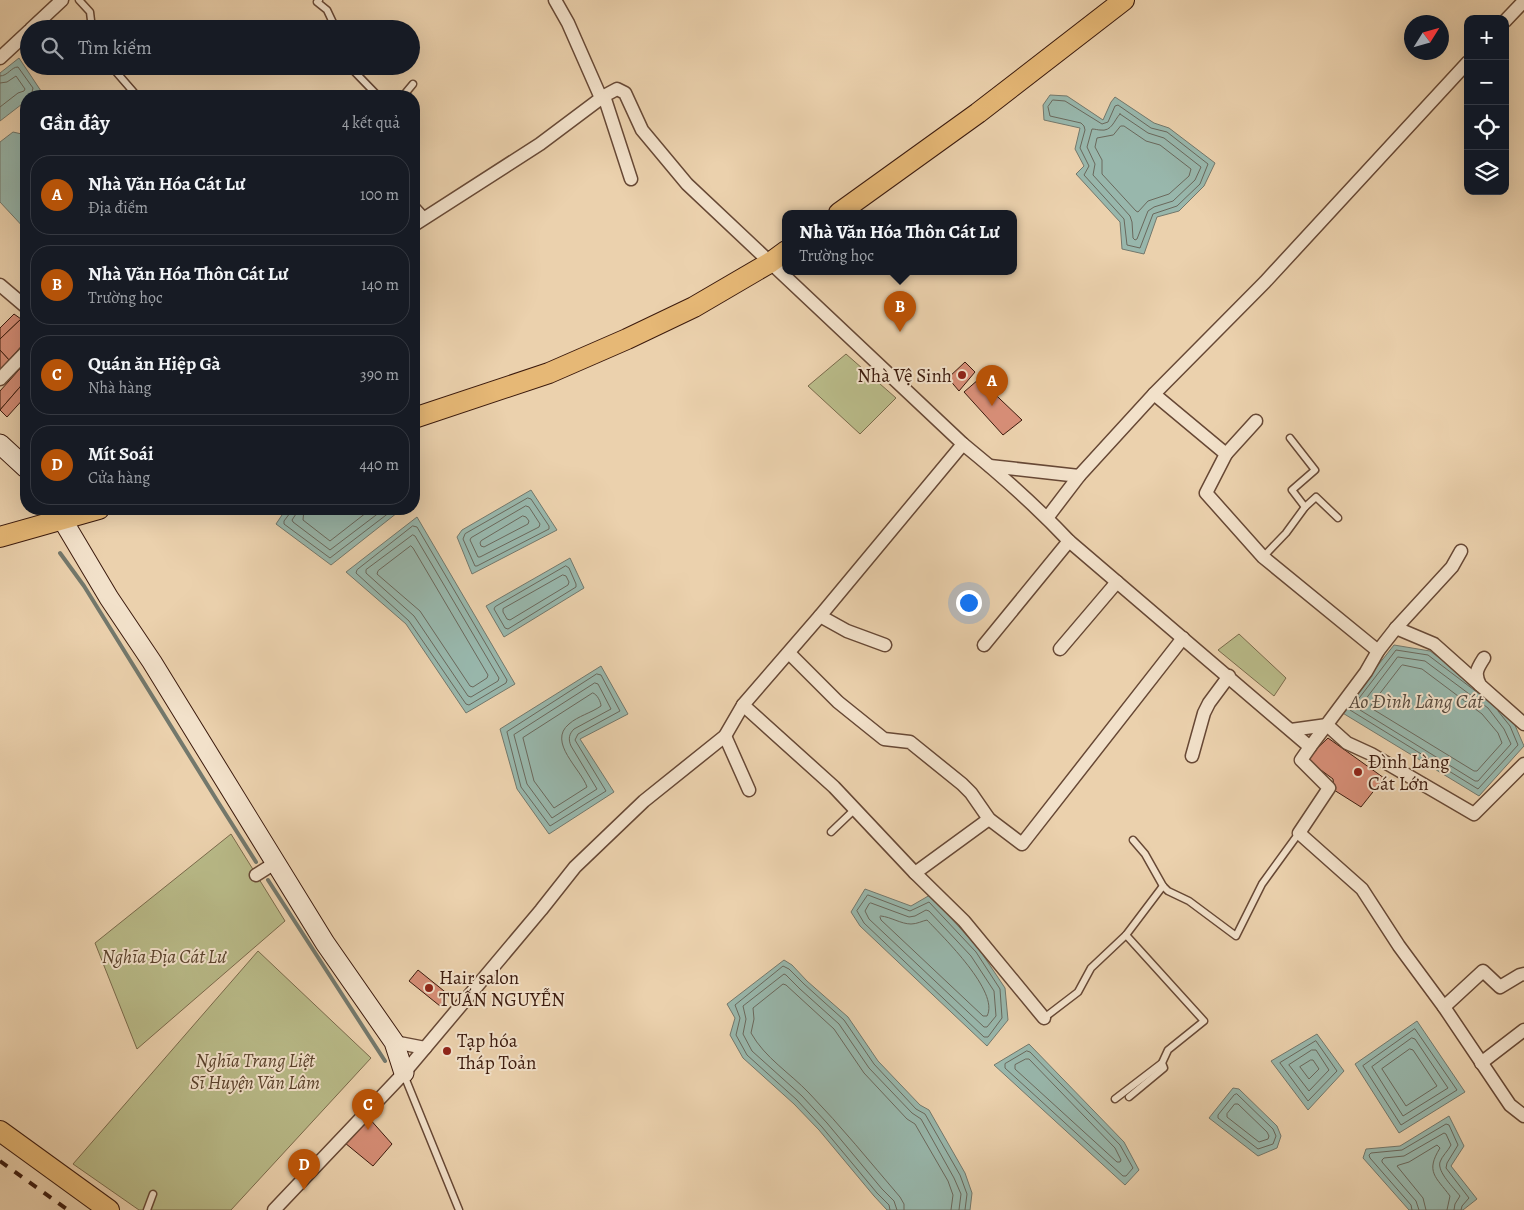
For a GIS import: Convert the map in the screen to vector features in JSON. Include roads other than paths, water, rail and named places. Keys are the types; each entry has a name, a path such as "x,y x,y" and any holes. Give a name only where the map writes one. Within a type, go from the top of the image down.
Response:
{"main road":[{"path":"843,210 978,113 1124,0"},
{"path":"420,416 557,369 694,307 778,257"},
{"path":"0,444 20,460"},
{"path":"0,537 56,515"},
{"path":"60,515 109,598 152,662 337,961 394,1042 404,1073"},
{"path":"0,1130 109,1210"}],"street":[{"path":"555,0 602,97 631,179"},
{"path":"1509,18 1524,1"},
{"path":"40,20 57,2"},
{"path":"0,58 20,39"},
{"path":"1047,518 1079,476 1154,394 1265,282 1464,66"},
{"path":"420,221 540,144 602,97 617,89 625,93 642,130 687,184 778,257"},
{"path":"796,275 906,384 962,444 990,466 1047,518 1069,541 1310,747"},
{"path":"0,285 20,302"},
{"path":"0,379 20,358"},
{"path":"1154,394 1226,454"},
{"path":"1256,421 1226,454 1206,493 1263,557 1378,651"},
{"path":"274,1210 404,1073 575,867 644,801 725,736 742,705 820,616 962,444"},
{"path":"990,466 1079,476"},
{"path":"984,645 1069,541"},
{"path":"1461,551 1452,567 1396,628 1378,651 1366,672 1301,760 1329,788 1299,833 1362,889 1399,946 1444,1007 1510,1105 1524,1116"},
{"path":"1060,649 1117,582"},
{"path":"820,616 847,631 885,645"},
{"path":"1396,628 1434,644 1524,724"},
{"path":"788,653 838,702 884,739 910,742 962,784 971,793 989,819 1022,844 1183,638"},
{"path":"1480,685 1476,677 1477,669 1484,658"},
{"path":"1192,756 1206,708 1229,676"},
{"path":"742,705 834,787 915,873 964,921 1044,1018"},
{"path":"1291,730 1326,725 1347,743 1371,754 1474,814 1524,764"},
{"path":"725,736 749,790"},
{"path":"915,873 989,819"},
{"path":"256,875 275,863"},
{"path":"1444,1007 1483,971 1500,988 1524,974"},
{"path":"1481,1063 1524,1030"},
{"path":"394,1042 425,1048"}],"lane":[{"path":"79,0 90,12 91,20"},
{"path":"319,0 317,2 328,10 332,20"},
{"path":"119,75 132,90"},
{"path":"358,75 372,90"},
{"path":"408,90 412,84"},
{"path":"420,210 426,217"},
{"path":"1290,438 1315,470 1292,490 1305,507"},
{"path":"1263,557 1286,532 1305,507 1316,497 1338,518"},
{"path":"831,832 855,809"},
{"path":"1133,840 1145,854 1163,886 1168,891 1189,901 1236,936 1262,884 1299,833"},
{"path":"1044,1018 1078,992 1091,968 1126,935 1163,886"},
{"path":"1115,1099 1162,1063 1168,1050 1204,1021 1126,935"},
{"path":"1129,1097 1164,1068 1162,1063"},
{"path":"404,1073 460,1210"},
{"path":"147,1210 153,1194"}],"water":[{"path":"19,58 20,75 30,75 40,90 20,90 20,106 0,121 0,73"},
{"path":"1050,95 1067,96 1103,120 1115,97 1154,123 1169,128 1215,163 1204,186 1179,211 1157,217 1144,254 1122,249 1120,222 1076,174 1084,166 1075,149 1080,128 1044,120 1043,105"},
{"path":"13,132 20,134 20,224 0,202 0,142"},
{"path":"531,490 557,530 472,574 457,537 462,530"},
{"path":"282,515 394,515 331,565 276,524"},
{"path":"417,517 515,684 466,713 406,624 346,572"},
{"path":"570,558 584,588 504,637 486,606"},
{"name":"Ao Đình Làng Cát","path":"1394,645 1430,651 1496,700 1514,723 1524,746 1479,796 1341,712"},
{"path":"601,666 628,714 580,739 614,792 549,834 517,789 500,729"},
{"path":"865,889 911,906 930,895 979,949 1005,988 1008,1020 987,1046 860,926 851,912"},
{"path":"784,960 792,965 807,981 848,1017 878,1061 920,1105 929,1110 965,1173 972,1193 970,1210 887,1210 819,1130 794,1104 743,1058 730,1035 735,1018 727,1004"},
{"path":"1417,1021 1465,1092 1399,1133 1355,1064"},
{"path":"1317,1034 1344,1071 1308,1110 1271,1061"},
{"path":"1029,1044 1124,1142 1139,1170 1125,1185 994,1065"},
{"path":"1233,1088 1239,1089 1277,1126 1281,1136 1277,1148 1258,1156 1209,1118"},
{"path":"1449,1116 1464,1146 1451,1166 1477,1199 1463,1210 1409,1210 1363,1158 1366,1149 1400,1146"}],"waterway":[{"path":"60,553 84,586 256,862"},
{"path":"268,880 385,1061"}],"railway":[{"path":"0,1161 68,1210"}],"place":[{"name":"Nhà Văn Hóa Thôn Cát Lư","path":"900,332"},
{"name":"Nhà Vệ Sinh","path":"962,375"},
{"name":"Nhà Văn Hóa Cát Lư","path":"992,406"},
{"name":"Đình Làng Cát Lớn","path":"1358,772"},
{"name":"Hair salon TUẤN NGUYỄN","path":"429,988"},
{"name":"Tạp hóa Tháp Toản","path":"447,1051"},
{"name":"Quán ăn Hiệp Gà","path":"368,1130"},
{"name":"Mít Soái","path":"304,1190"}],"park label":[{"name":"Nghĩa Địa Cát Lư","path":"164,956"},
{"name":"Nghĩa Trang Liệt Sĩ Huyện Văn Lâm","path":"255,1071"}]}
